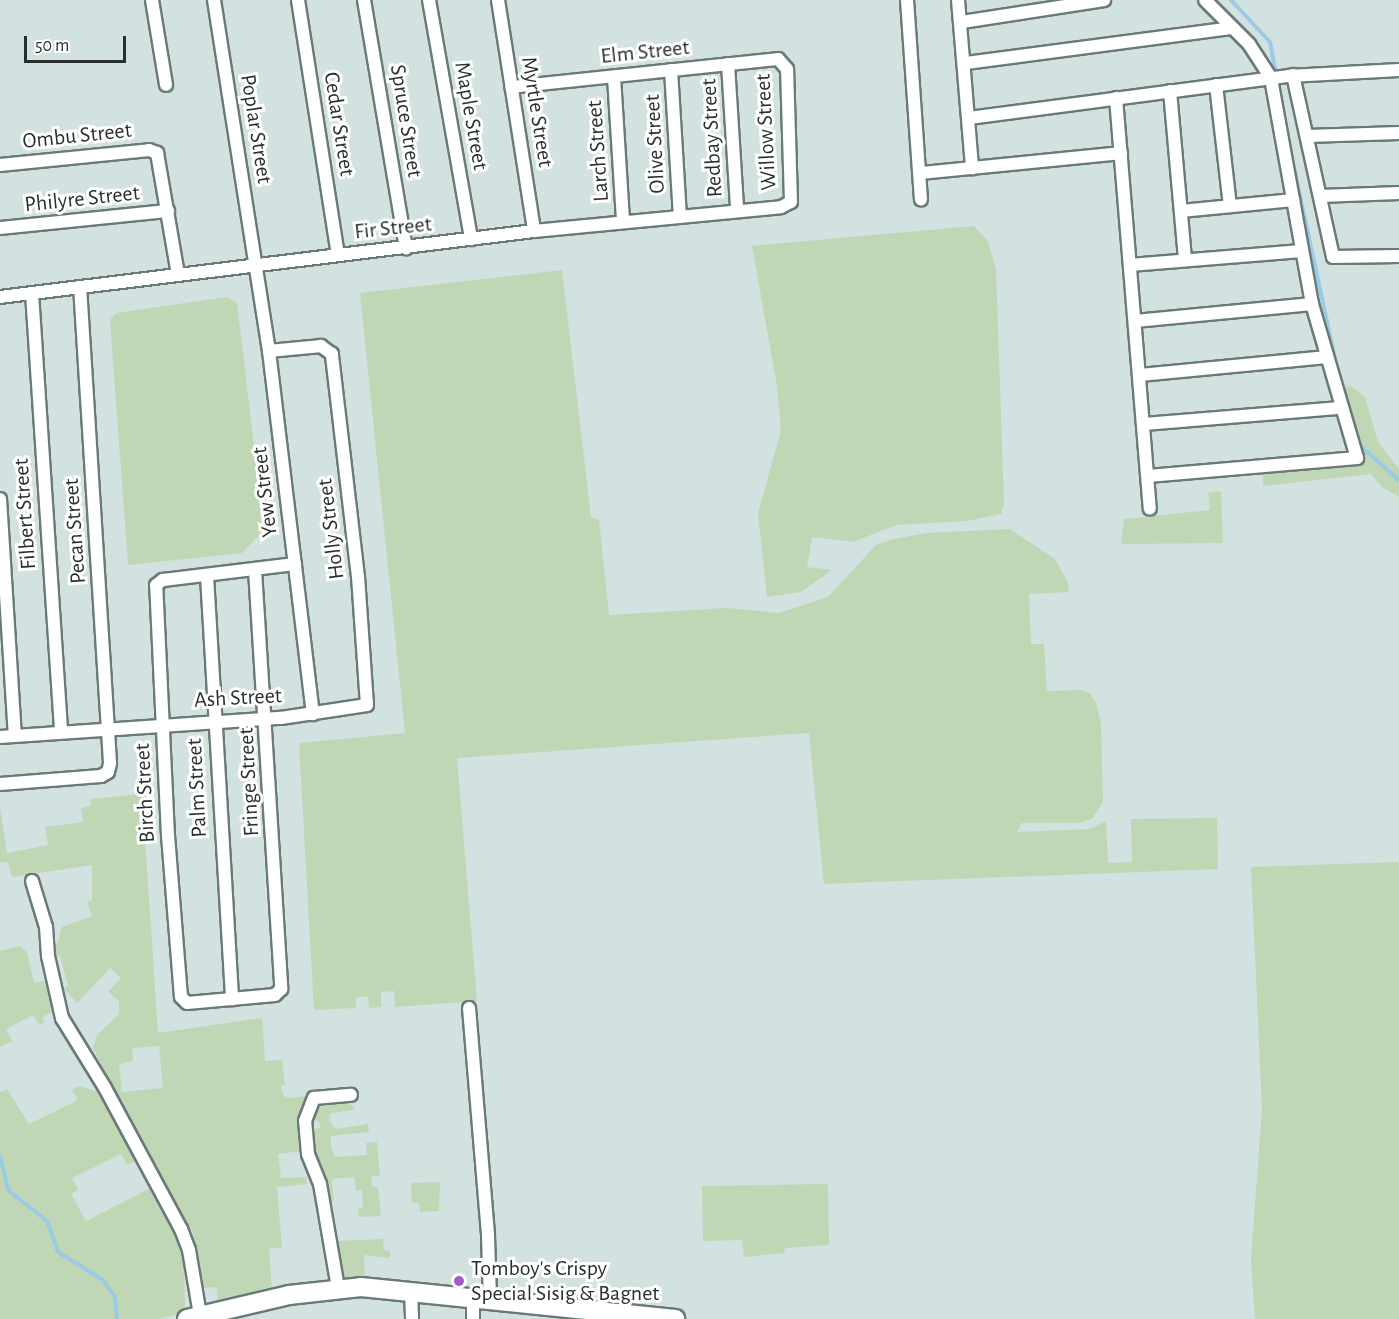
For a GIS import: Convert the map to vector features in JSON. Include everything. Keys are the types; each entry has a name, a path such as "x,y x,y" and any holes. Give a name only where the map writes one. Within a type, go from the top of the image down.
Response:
{"street":[{"path":"152,0 166,85"},
{"name":"Poplar Street","path":"214,0 255,265"},
{"name":"Cedar Street","path":"298,0 338,255"},
{"name":"Spruce Street","path":"364,0 406,248"},
{"name":"Maple Street","path":"429,0 471,240"},
{"name":"Myrtle Street","path":"498,0 534,231"},
{"path":"907,0 921,172 921,200"},
{"path":"958,0 966,63 972,168"},
{"path":"962,22 1104,0"},
{"path":"1148,476 1357,458 1340,408 1312,304 1273,78 1249,44 1204,0"},
{"path":"966,63 1233,28"},
{"name":"Elm Street","path":"511,87 774,58 782,61"},
{"name":"Willow Street","path":"782,61 787,69 790,111 790,202"},
{"name":"Redbay Street","path":"729,64 737,209"},
{"name":"Olive Street","path":"671,70 680,216"},
{"path":"969,118 1291,75 1399,70"},
{"path":"1291,75 1335,258 1399,256"},
{"name":"Larch Street","path":"615,77 623,222"},
{"path":"1216,85 1230,206"},
{"path":"1170,91 1185,260"},
{"path":"1116,98 1150,509"},
{"path":"1307,136 1399,133"},
{"name":"Ombu Street","path":"0,165 149,150 157,153 168,211"},
{"path":"921,172 1121,153"},
{"path":"1320,196 1399,193"},
{"path":"1181,211 1293,200"},
{"name":"Fir Street","path":"0,297 534,231 737,209 781,207 790,202"},
{"path":"168,211 178,274"},
{"name":"Philyre Street","path":"0,228 168,211"},
{"path":"1130,265 1301,250"},
{"name":"Yew Street","path":"255,265 268,351 313,714"},
{"name":"Pecan Street","path":"0,784 101,776 108,772 110,727 80,288"},
{"name":"Filbert Street","path":"32,294 61,731"},
{"path":"1135,321 1312,304"},
{"name":"Holly Street","path":"268,351 328,349 358,577 367,705"},
{"path":"1140,375 1327,357"},
{"path":"1144,424 1340,408"},
{"path":"0,499 15,736"},
{"path":"207,576 295,564"},
{"name":"Fringe Street","path":"232,999 280,992 266,717 255,570"},
{"name":"Birch Street","path":"207,576 158,582 162,724 183,1002 232,999"},
{"name":"Palm Street","path":"207,576 232,999"},
{"name":"Ash Street","path":"0,737 110,727 313,714 367,705"},
{"path":"32,880 46,927 48,956 62,1018 94,1068 181,1229 189,1250 193,1317 275,1297 338,1288 411,1289 482,1299 675,1319"},
{"path":"469,1008 488,1236 482,1299 473,1319"},
{"path":"338,1288 320,1184 308,1154 306,1120 314,1098 351,1095"},
{"path":"411,1289 412,1319"}],"green space":[{"path":"974,226 988,241 996,270 1004,504 1001,514 967,521 896,525 853,542 812,537 807,567 832,570 801,592 767,597 758,513 781,431 777,386 752,246"},
{"path":"562,270 591,517 599,520 609,615 726,608 779,613 828,597 876,545 926,533 1010,529 1055,559 1068,583 1069,592 1029,594 1031,644 1044,644 1047,691 1081,690 1090,693 1096,703 1101,724 1103,802 1092,819 1078,823 1022,823 1017,832 1090,829 1106,821 1108,863 1132,862 1131,819 1217,818 1218,869 824,884 809,733 457,758 477,1001 395,1007 394,991 381,992 381,1007 369,1008 368,997 356,997 356,1008 314,1010 299,743 405,733 360,293"},
{"path":"227,297 237,303 264,530 242,553 128,565 110,320 116,313"},
{"path":"1351,386 1365,397 1378,442 1399,469 1399,497 1382,487 1371,474 1263,486 1263,474 1267,472 1365,463 1340,389"},
{"path":"1221,491 1223,543 1121,544 1124,519 1210,510 1208,493"},
{"path":"142,794 158,1033 262,1018 265,1061 282,1060 285,1085 281,1086 283,1095 288,1098 309,1096 304,1109 303,1151 278,1154 281,1178 306,1177 307,1184 277,1187 282,1248 269,1248 272,1290 218,1302 217,1287 203,1288 193,1232 173,1203 93,1048 97,1035 119,1014 119,1001 108,992 121,978 110,968 77,1003 64,989 68,985 60,956 54,954 62,927 92,916 87,902 92,900 92,865 12,877 8,862 0,863 0,807 7,853 48,845 45,827 83,822 81,808 91,806 90,799","holes":["159,1046 163,1088 122,1092 119,1064 133,1061 132,1048"]},
{"path":"1399,862 1399,1319 1255,1319 1251,1259 1262,1109 1251,867"},
{"path":"19,946 27,952 34,983 50,980 52,1012 42,1017 45,1022 40,1025 33,1015 6,1029 12,1041 0,1047 0,951"},
{"path":"78,1086 99,1092 137,1161 127,1165 121,1154 72,1178 78,1190 71,1194 86,1221 149,1189 178,1241 184,1261 185,1312 160,1319 0,1319 0,1092 7,1089 29,1124 78,1100 72,1090"},
{"path":"348,1100 355,1110 331,1113 329,1121 336,1129 368,1124 369,1132 331,1136 331,1147 335,1157 367,1155 366,1143 377,1142 380,1176 371,1176 372,1187 378,1187 381,1216 359,1217 358,1209 363,1208 362,1190 356,1191 354,1177 332,1179 334,1201 328,1201 314,1161 310,1130 320,1128 320,1123 312,1116 315,1104"},
{"path":"440,1182 439,1211 420,1212 419,1203 412,1203 411,1183"},
{"path":"828,1184 829,1245 785,1248 784,1253 744,1257 742,1240 703,1241 702,1186"},
{"path":"384,1239 383,1249 390,1251 390,1258 364,1255 365,1281 343,1282 335,1241"}],"waterway":[{"path":"1231,0 1270,42 1281,100"},
{"path":"1291,154 1338,373"},
{"path":"1358,444 1399,480"},
{"path":"0,1156 9,1191 47,1221 58,1252 103,1280 115,1297 117,1319"}],"place":[{"name":"Tomboy's Crispy Special Sisig & Bagnet","path":"459,1281"}]}
